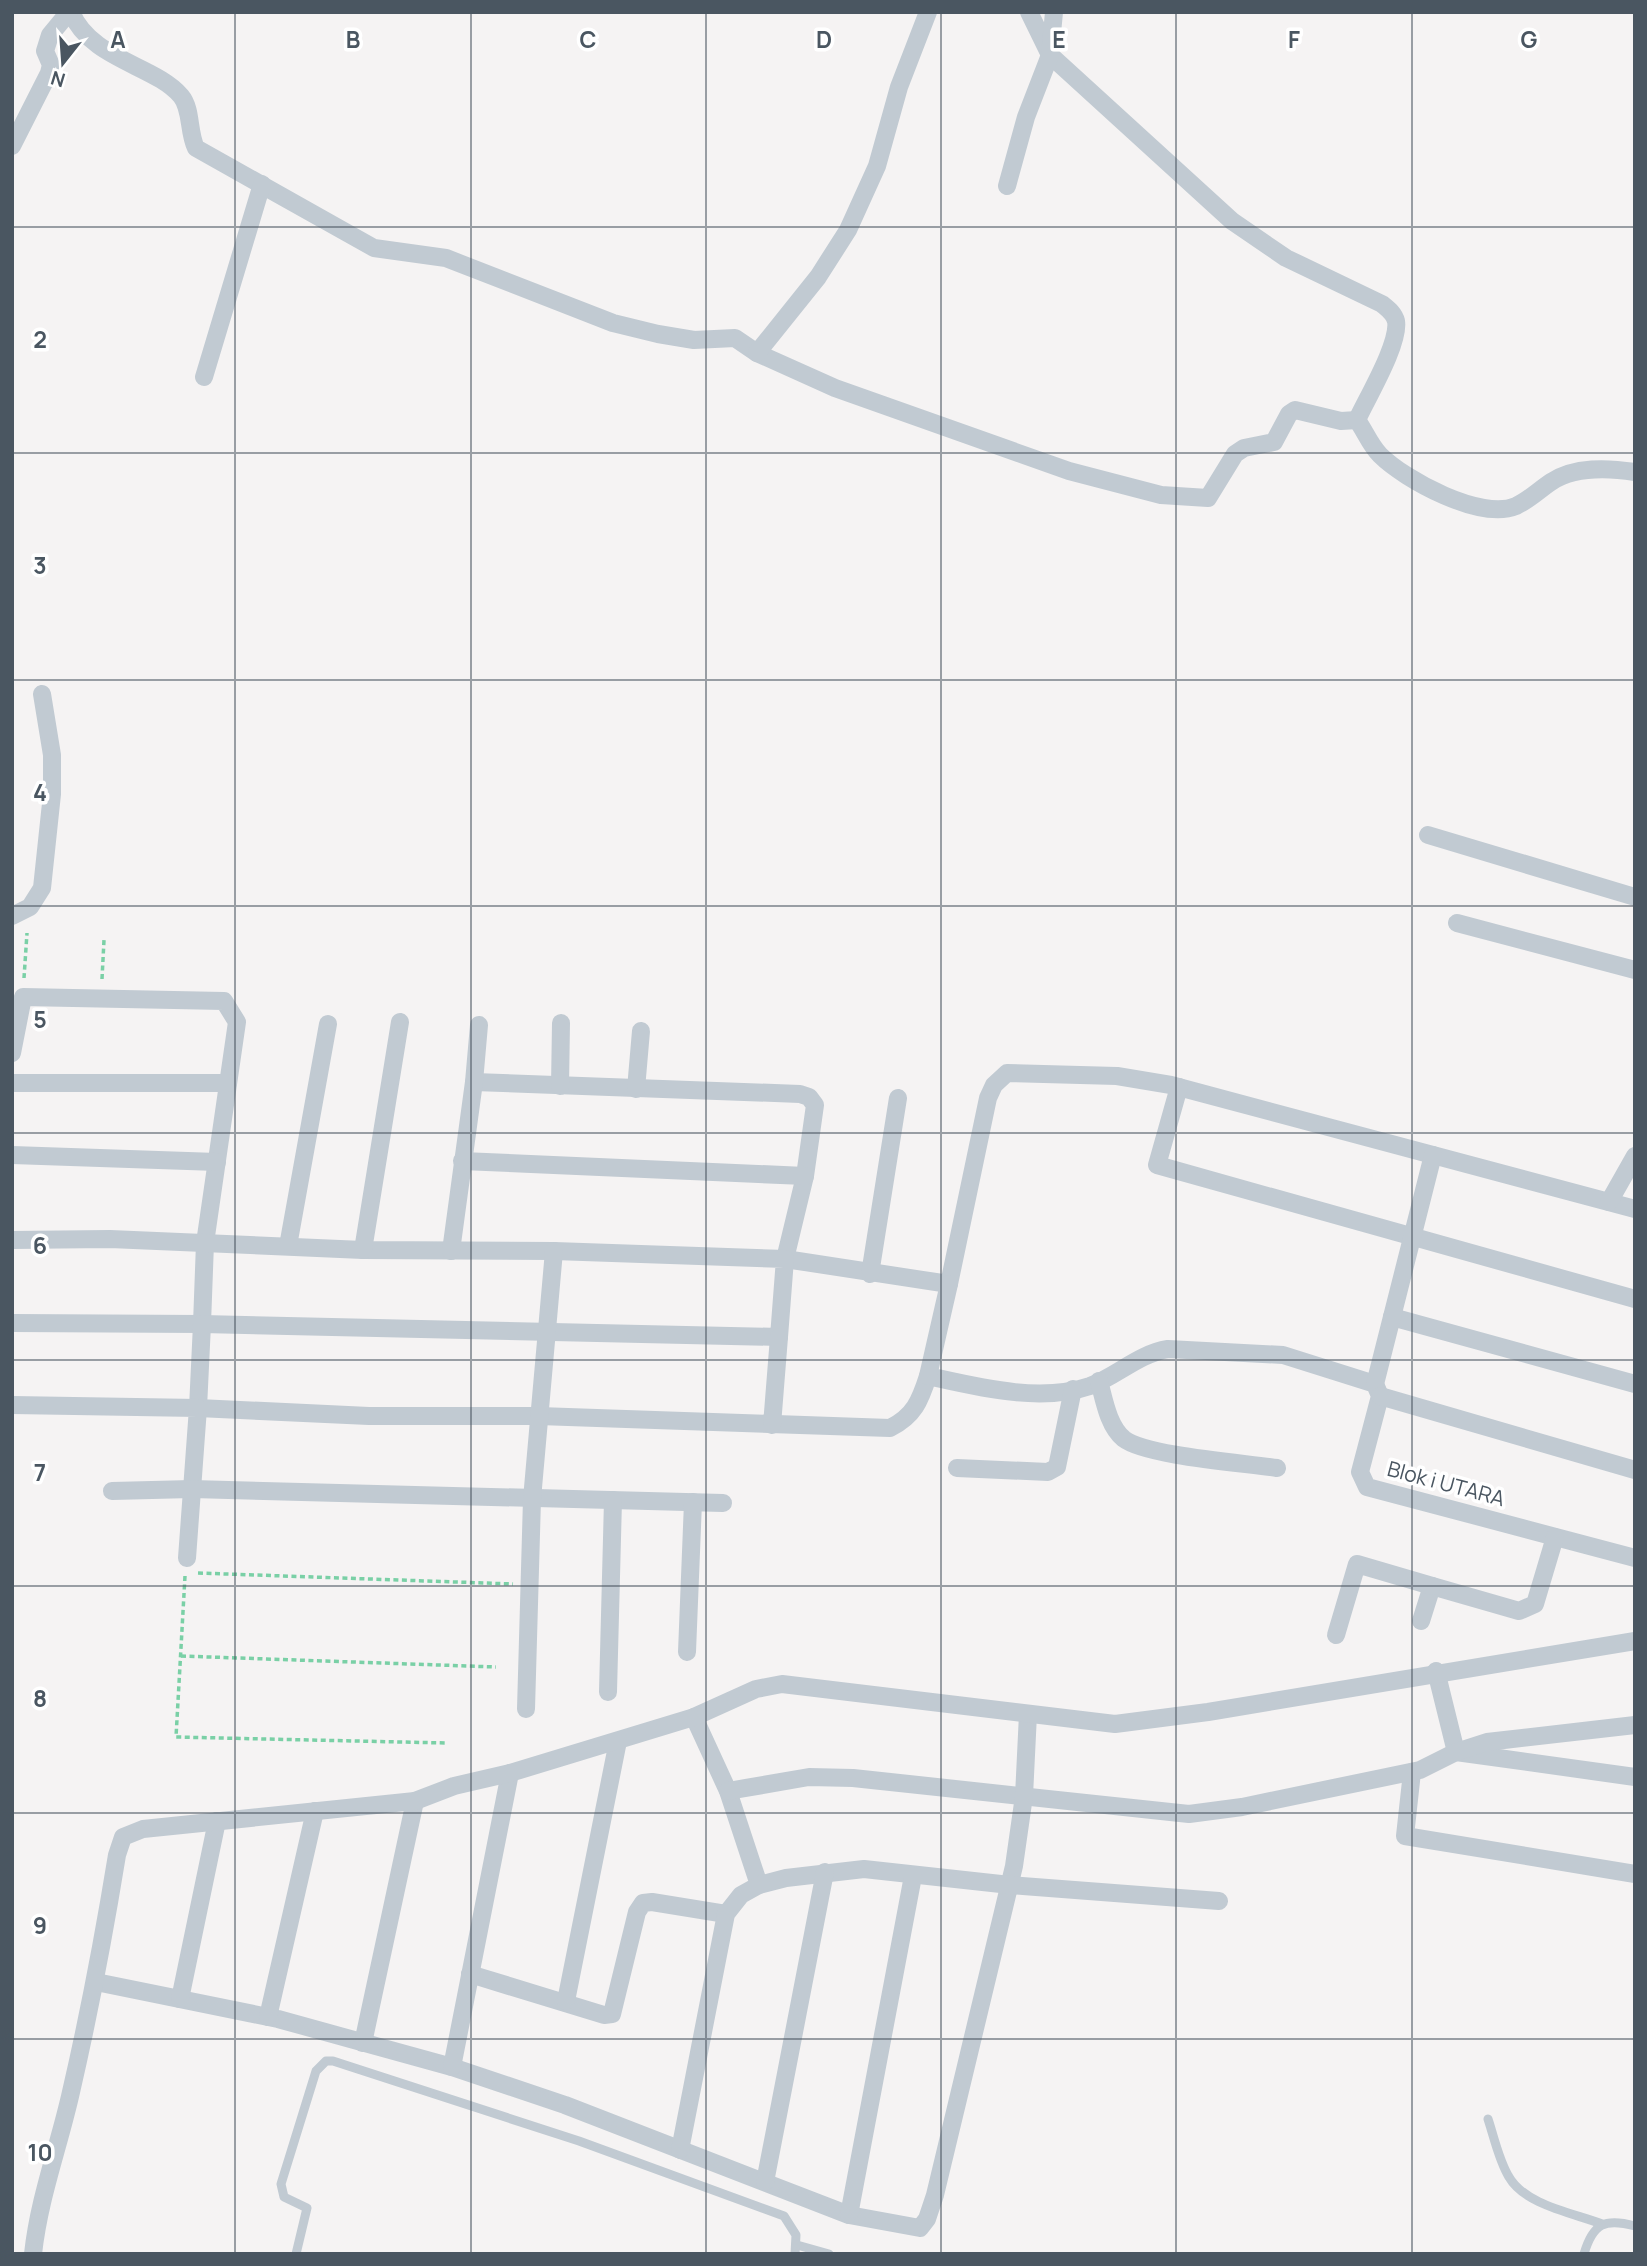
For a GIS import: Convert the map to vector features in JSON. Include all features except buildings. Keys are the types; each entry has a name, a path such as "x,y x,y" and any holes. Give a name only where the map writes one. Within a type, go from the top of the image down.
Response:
{"street":[{"path":"12,146 50,73 51,65 45,51 50,35 70,12 85,32 117,60 175,90 184,100 188,129 196,148 374,248 446,258 613,323 694,340 735,338 757,353 920,420 1069,471 1161,495 1208,498 1235,454 1244,448 1274,442 1289,414 1295,410 1341,421 1357,420"},
{"path":"757,353 818,277 848,230 877,166 899,87 928,12"},
{"path":"1029,12 1050,55 1255,239 1316,274 1382,304 1392,313 1396,322 1393,340 1357,420"},
{"path":"1007,186 1026,117 1050,55 1054,12"},
{"path":"204,377 262,184"},
{"path":"1357,420 1373,447 1397,470 1414,481 1487,509 1514,507 1568,474 1588,470 1635,472"},
{"path":"12,916 30,907 42,888 52,794 52,755 42,694"},
{"path":"1428,835 1635,897"},
{"path":"1457,923 1635,970"},
{"path":"12,1053 23,998 224,1001 237,1022 205,1243 198,1408 187,1558"},
{"path":"363,1250 400,1022"},
{"path":"560,1086 561,1023"},
{"path":"288,1246 328,1024"},
{"path":"451,1251 479,1025"},
{"path":"636,1088 641,1031"},
{"path":"12,1405 198,1408 369,1416 539,1416 890,1428 909,1418 920,1402 949,1284 988,1098 994,1084 1007,1073 1117,1076 1179,1087 1635,1209"},
{"path":"474,1082 800,1094 809,1097 815,1105 805,1176 786,1259 772,1425"},
{"path":"12,1083 228,1083"},
{"path":"1179,1087 1157,1165 1635,1299"},
{"path":"870,1274 898,1098"},
{"path":"12,1155 217,1162"},
{"path":"1378,1390 1392,1317 1433,1155"},
{"path":"1609,1202 1635,1156"},
{"path":"462,1161 805,1176"},
{"path":"12,1240 110,1239 363,1250 554,1251 786,1259 949,1284"},
{"path":"526,1709 532,1499 554,1251"},
{"path":"1392,1317 1635,1384"},
{"path":"12,1324 202,1324 779,1337"},
{"path":"928,1376 1025,1393 1073,1389 1099,1381 1151,1351 1168,1349 1283,1356 1378,1390 1635,1470"},
{"path":"1099,1381 1115,1427 1134,1444 1173,1453 1277,1468"},
{"path":"957,1468 1048,1472 1056,1467 1073,1389"},
{"name":"Blok i UTARA","path":"1378,1390 1360,1472 1367,1487 1635,1558"},
{"path":"112,1491 192,1489 723,1503"},
{"path":"608,1692 613,1500"},
{"path":"687,1651 693,1502"},
{"path":"1336,1635 1357,1564 1519,1611 1535,1604 1555,1537"},
{"path":"1421,1621 1432,1586"},
{"path":"33,2254 45,2183 71,2094 96,1982 117,1855 123,1837 143,1829 415,1801 454,1786 510,1773 694,1717 756,1689 782,1684 1115,1724 1208,1712 1436,1671 1635,1641"},
{"path":"1436,1671 1456,1752"},
{"path":"96,1982 268,2017 452,2067 565,2105 849,2215 920,2228 927,2219 1010,1885 1024,1796 1028,1714"},
{"path":"694,1717 727,1791 759,1885"},
{"path":"727,1791 809,1777 853,1778 1189,1814 1242,1807 1412,1772 1456,1752 1487,1742 1635,1725"},
{"path":"566,2001 618,1741"},
{"path":"1456,1752 1635,1777"},
{"path":"1412,1772 1405,1836 1635,1874"},
{"path":"452,2067 510,1773"},
{"path":"363,2043 415,1801"},
{"path":"268,2017 315,1811"},
{"path":"180,1999 217,1821"},
{"path":"680,2150 726,1914 741,1895 759,1885 825,1872 864,1869 1010,1885 1219,1901"},
{"path":"765,2182 825,1872"},
{"path":"849,2215 913,1876"},
{"path":"470,1974 566,2001 604,2015 612,2014 636,1912 643,1903 652,1902 726,1914"}],"lane":[{"path":"296,2254 307,2208 284,2197 281,2184 316,2071 326,2061 333,2061 579,2141 784,2216 796,2235 796,2249 829,2254"},
{"path":"1488,2119 1508,2176 1520,2190 1532,2198 1602,2224"},
{"path":"1584,2254 1591,2235 1602,2224 1615,2221 1635,2226"}],"path":[{"path":"23,998 27,933"},
{"path":"102,999 104,940"},
{"path":"446,1743 176,1737 186,1573 518,1584"},
{"path":"181,1656 496,1667"}]}
